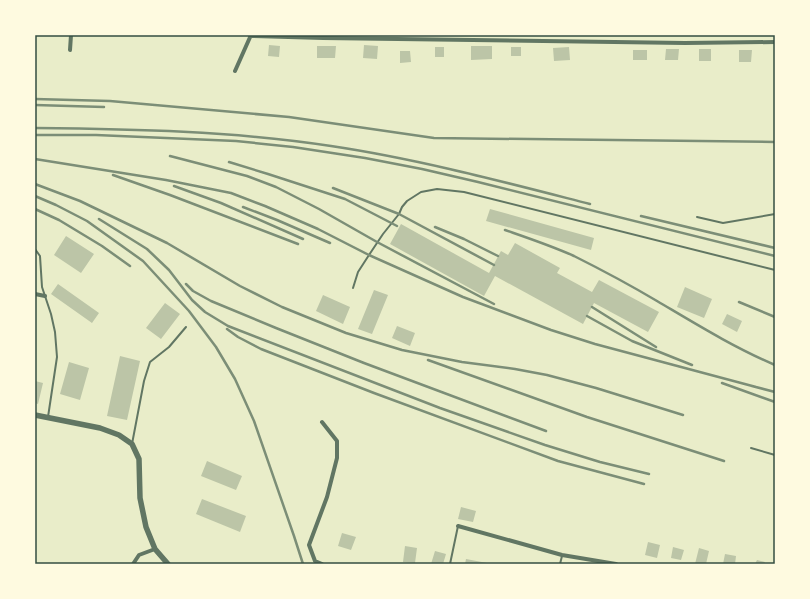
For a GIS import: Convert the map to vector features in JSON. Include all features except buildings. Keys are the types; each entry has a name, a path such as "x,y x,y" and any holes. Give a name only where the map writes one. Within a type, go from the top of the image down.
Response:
{"street":[{"path":"70,50 71,35"},
{"path":"235,71 252,36 323,38 477,37 685,43 775,42"},
{"path":"35,294 45,296"},
{"path":"35,415 100,428 119,435 132,444 139,459 140,498 146,527 154,549 168,564"},
{"path":"322,422 337,441 337,458 327,497 309,545 315,561 322,564"},
{"path":"458,526 562,555 616,564"},
{"path":"134,564 139,555 154,549"}],"lane":[{"path":"352,288 358,272 382,234 399,214 407,201 420,192 437,189 464,192 775,270"},
{"path":"696,217 723,223 775,214"},
{"path":"35,249 40,256 42,287 55,332 57,357 48,418"},
{"path":"132,444 144,381 150,362 169,347 186,327"},
{"path":"750,448 775,455"},
{"path":"450,564 458,526"},
{"path":"560,564 562,555"}],"railway":[{"path":"35,99 110,101 289,117 434,138 775,142"},
{"path":"35,105 104,107"},
{"path":"35,128 109,129 220,134 331,146 429,164 590,204"},
{"path":"35,135 96,135 236,141 293,147 365,158 478,182 775,256"},
{"path":"170,156 247,176 276,187 494,304"},
{"path":"35,159 166,180 231,193 318,229 369,255 463,297 551,330 595,344 756,387"},
{"path":"229,162 345,199 397,226"},
{"path":"113,175 298,244"},
{"path":"35,184 80,201 167,243 240,286 282,307 346,333 402,350 462,362 547,375 596,388 683,415"},
{"path":"174,186 221,203 303,239"},
{"path":"333,188 399,214 494,265"},
{"path":"35,196 87,221 143,261 189,311 216,347 235,379 254,421 303,564"},
{"path":"243,207 330,243"},
{"path":"35,209 59,220 102,246 130,266"},
{"path":"641,216 775,248"},
{"path":"99,219 147,249 169,270 192,300 205,312 228,326 440,408 545,445 600,462 649,474"},
{"path":"435,227 464,239 498,256"},
{"path":"505,230 549,245 574,256 637,289 729,343 775,365"},
{"path":"186,284 193,291 211,301 276,328 364,363 546,431"},
{"path":"739,302 775,317"},
{"path":"592,307 656,347"},
{"path":"587,316 632,341 692,365"},
{"path":"227,329 238,337 261,349 374,393 558,461 644,484"},
{"path":"428,360 587,417 724,461"},
{"path":"722,383 775,402"},
{"path":"752,386 775,392"}]}
